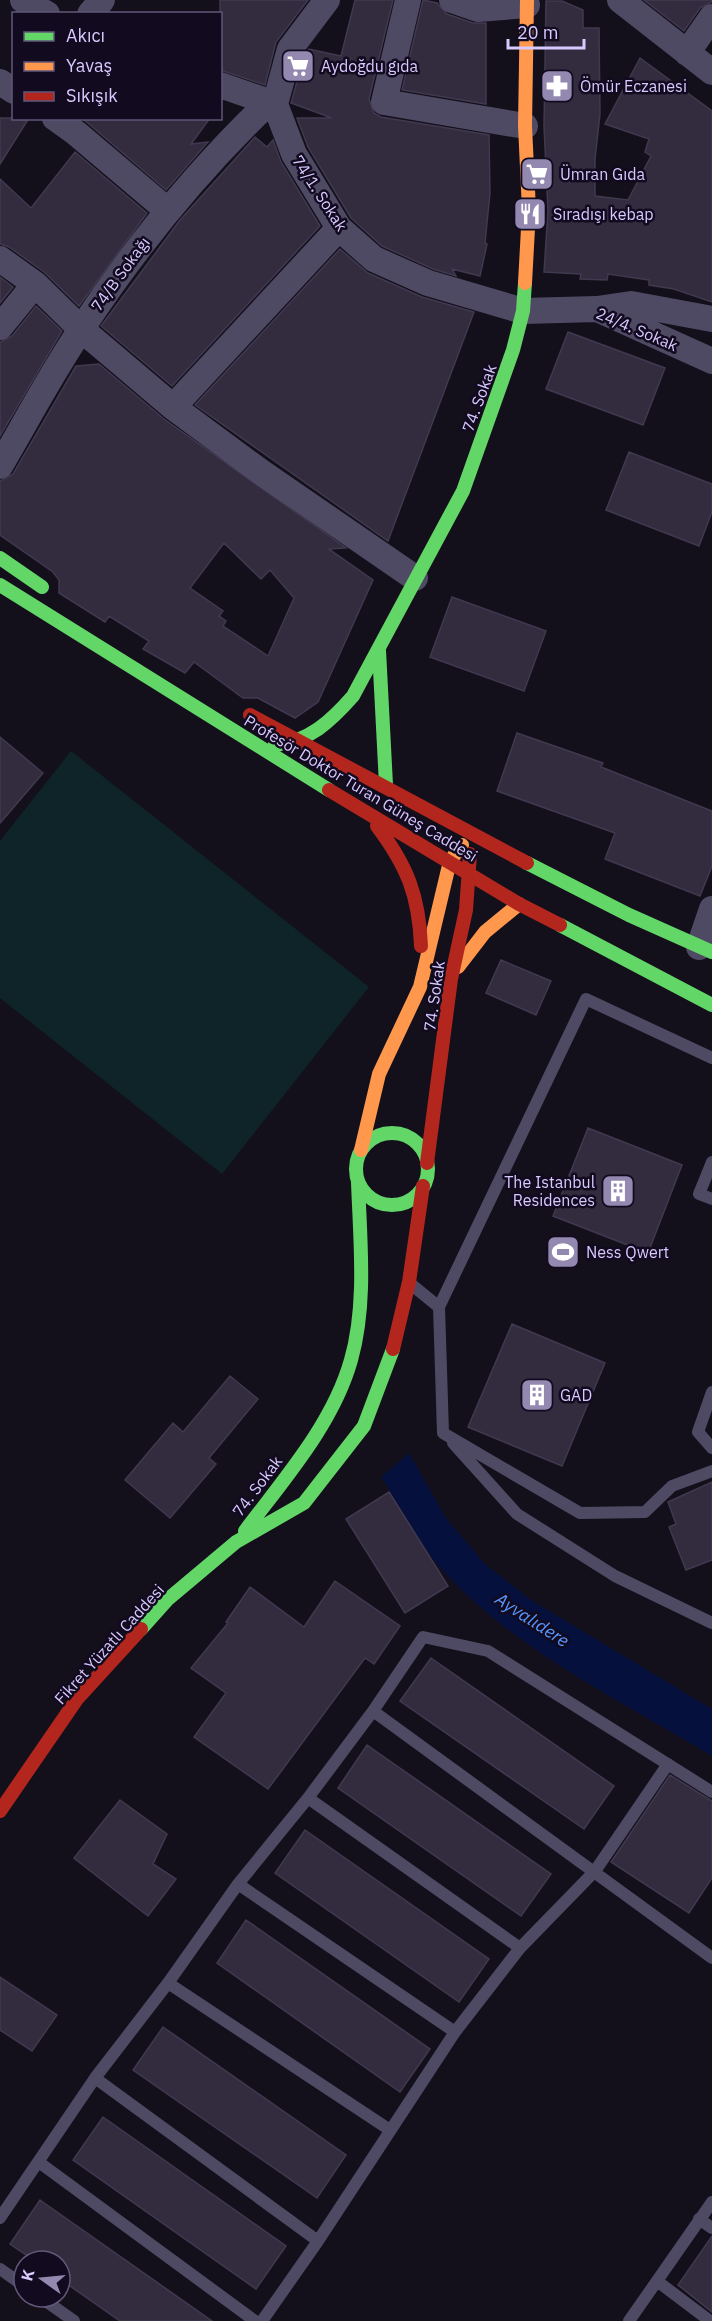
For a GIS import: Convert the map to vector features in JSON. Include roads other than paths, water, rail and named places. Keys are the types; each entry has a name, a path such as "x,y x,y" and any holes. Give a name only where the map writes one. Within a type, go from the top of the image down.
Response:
{"main road":[{"name":"74. Sokak","path":"386,785 379,650 415,578 463,491 513,350 523,311 529,210 525,126 527,3"},
{"path":"0,558 56,596"},
{"name":"Profesör Doktor Turan Güneş Caddesi","path":"0,585 366,813 519,904 712,1005"},
{"path":"258,745 299,742 338,714 353,696 379,650"},
{"name":"Profesör Doktor Turan Güneş Caddesi","path":"240,709 299,742 386,785 471,834 705,949"},
{"path":"366,813 403,860 415,889 421,929 420,987"},
{"name":"74. Sokak","path":"427,1163 451,979 466,910 471,834"},
{"path":"420,987 450,861 471,834"},
{"path":"451,979 468,949 490,925 519,904"},
{"name":"74. Sokak","path":"362,1150 370,1105 379,1074 420,987"},
{"path":"398,1134 415,1142 423,1151 427,1163 427,1175 423,1186 406,1202 383,1204 372,1200 358,1182 357,1160 362,1150 380,1136 398,1134"},
{"name":"74. Sokak","path":"236,1542 311,1441 346,1376 357,1326 358,1182"},
{"name":"74. Sokak","path":"236,1542 304,1503 364,1426 392,1356 409,1282 423,1186"},
{"name":"Fikret Yüzatlı Caddesi","path":"0,1811 77,1699 167,1600 236,1542"}],"street":[{"path":"23,0 44,12"},
{"path":"92,12 102,0"},
{"path":"222,86 271,104 290,49 327,0"},
{"path":"408,0 384,102 525,126"},
{"path":"452,0 478,9 527,3"},
{"path":"620,0 712,72"},
{"path":"687,53 712,17"},
{"name":"74/B Sokağı","path":"0,466 81,329 167,210 217,152 271,104"},
{"name":"74/1. Sokak","path":"271,104 294,154 339,228 374,259 428,283 523,311"},
{"path":"58,120 167,210"},
{"path":"173,407 339,228"},
{"path":"0,259 36,284 81,329 173,407 261,472 415,578"},
{"path":"0,327 36,284"},
{"path":"597,309 631,304 712,319"},
{"name":"24/4. Sokak","path":"523,311 597,309 712,361"},
{"path":"705,949 712,909"}],"lane":[{"path":"712,1058 586,999 439,1307 444,1433 517,1514 615,1576 712,1623"},
{"path":"712,1162 699,1194 712,1198"},
{"path":"409,1282 439,1307"},
{"path":"712,1392 698,1432 712,1448"},
{"path":"444,1433 580,1513 645,1512 672,1486 712,1471"},
{"path":"0,2218 40,2163 95,2078 168,1983 238,1884 308,1798 373,1711 423,1637 488,1651 712,1792"},
{"path":"373,1711 712,1958"},
{"path":"262,2321 318,2241 455,2032 520,1948 594,1871 668,1764"},
{"path":"308,1798 520,1948"},
{"path":"238,1884 455,2032"},
{"path":"168,1983 390,2130"},
{"path":"95,2078 318,2241"},
{"path":"40,2163 255,2321"},
{"path":"628,2321 712,2202"},
{"path":"699,2219 712,2228"},
{"path":"657,2280 710,2321"},
{"path":"57,2309 74,2321"}],"water":[{"name":"Ayvalıdere","path":"409,1453 446,1518 485,1564 531,1600 712,1709 712,1756 571,1673 537,1650 473,1600 444,1572 419,1539 381,1477"}],"place":[{"name":"Aydoğdu gıda","path":"298,66"},
{"name":"Ömür Eczanesi","path":"557,86"},
{"name":"Ümran Gıda","path":"537,174"},
{"name":"Sıradışı kebap","path":"530,214"},
{"name":"The Istanbul Residences","path":"618,1191"},
{"name":"Ness Qwert","path":"563,1252"},
{"name":"GAD","path":"537,1395"}]}
